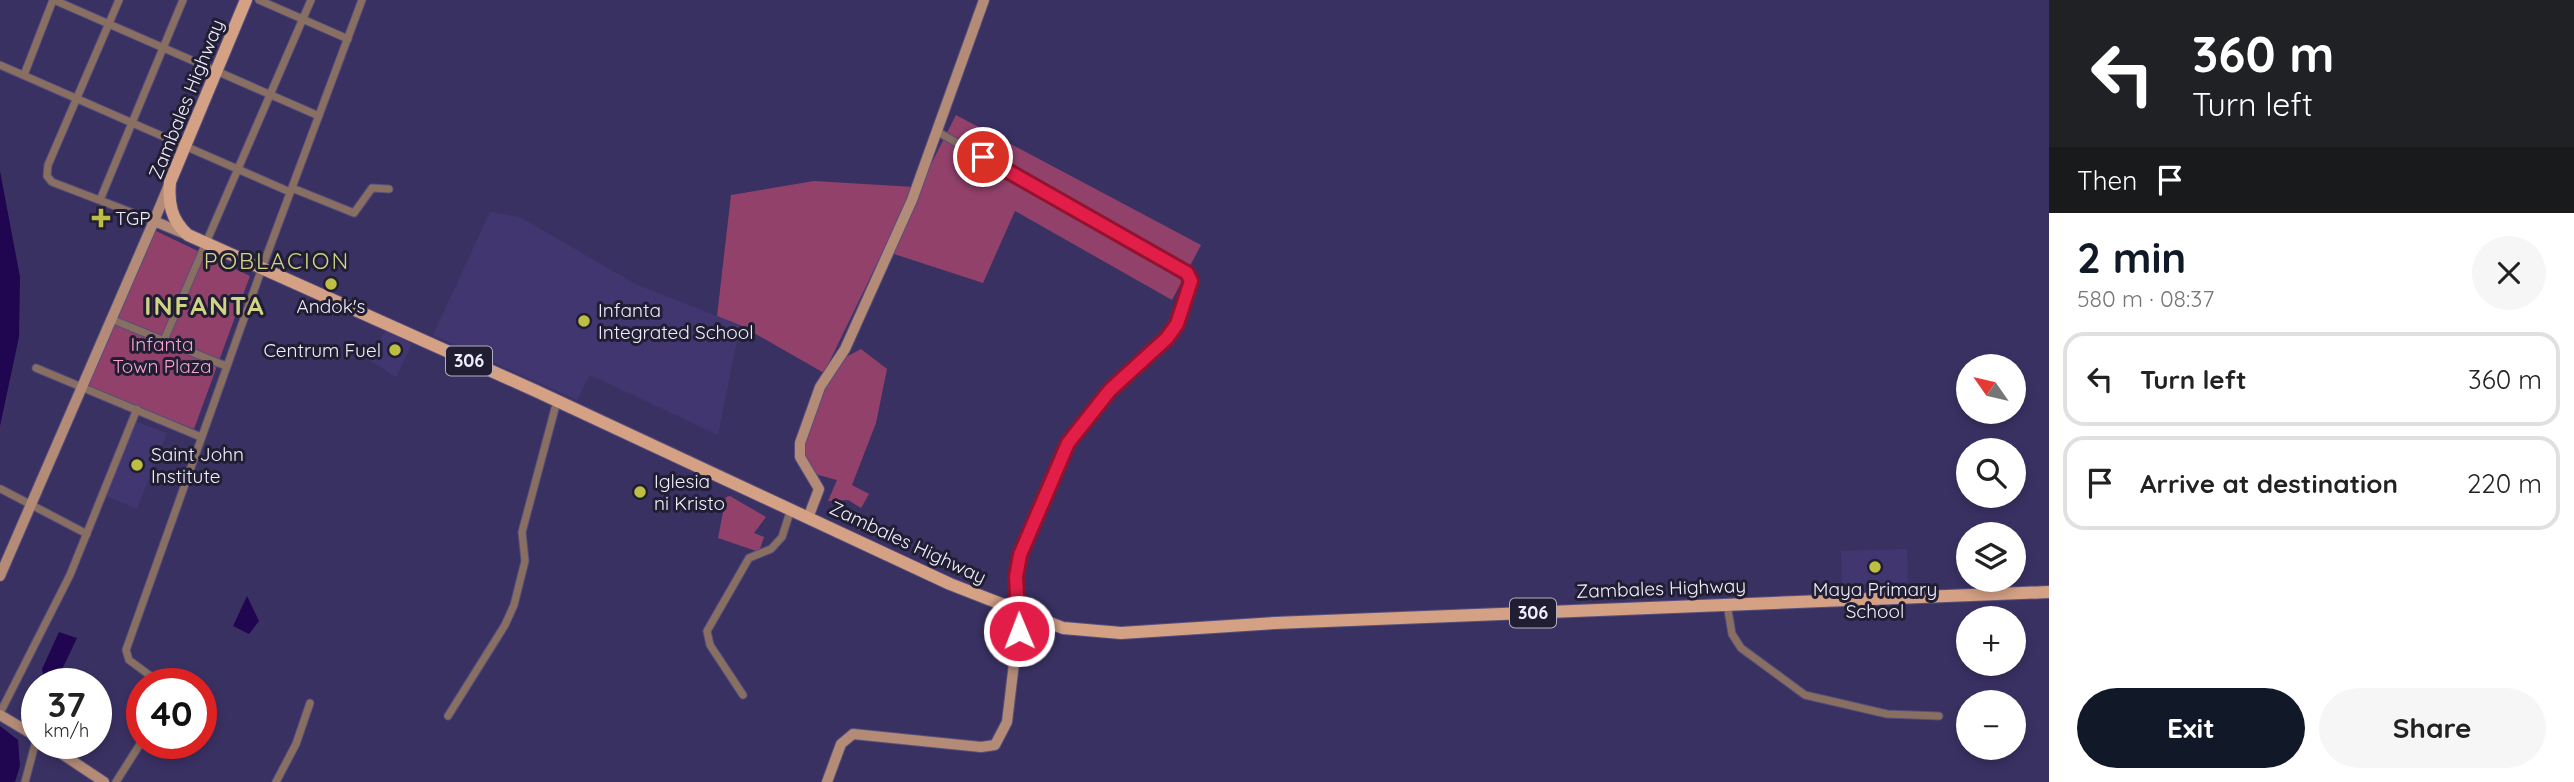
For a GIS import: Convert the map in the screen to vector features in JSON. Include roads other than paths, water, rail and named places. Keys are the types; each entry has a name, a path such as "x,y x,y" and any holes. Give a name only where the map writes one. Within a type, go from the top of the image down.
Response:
{"main road":[{"name":"Zambales Highway","path":"246,0 170,182 172,212 188,235 557,401 808,518 1020,613 1063,628 1121,633 1727,604 2049,592"}],"street":[{"path":"24,75 53,0 319,116"},
{"path":"119,0 48,165 47,176 52,182 188,235"},
{"path":"100,200 183,0"},
{"path":"259,0 348,38"},
{"path":"164,340 240,169 310,0"},
{"path":"141,668 127,658 126,650 226,366 362,0"},
{"path":"808,518 819,489 800,457 803,433 820,387 845,349 869,297 938,132 984,0"},
{"path":"0,65 240,169 354,214 372,188 389,189"},
{"path":"827,782 841,744 853,734 981,747 995,746 1007,722 1020,613 1016,577 1020,555 1068,443 1110,390 1172,331 1190,277 938,132"},
{"path":"0,576 170,182"},
{"path":"111,319 226,366"},
{"path":"36,369 201,437"},
{"path":"448,716 505,625 514,605 525,561 522,532 557,401"},
{"path":"21,727 0,714 65,586 137,409"},
{"path":"1,489 87,534"},
{"path":"743,695 710,645 707,631 746,561 771,549 782,537 790,509"},
{"path":"1727,604 1732,634 1741,648 1805,695 1887,714 1939,716"},
{"path":"276,782 296,744 310,703"},
{"path":"25,782 31,759"},
{"path":"70,759 104,782"},
{"path":"116,782 131,759"}],"place":[{"name":"TGP","path":"101,218"},
{"name":"Andok's","path":"331,284"},
{"name":"Infanta Integrated School","path":"584,321"},
{"name":"Centrum Fuel","path":"395,350"},
{"name":"Saint John Institute","path":"137,465"},
{"name":"Iglesia ni Kristo","path":"640,492"},
{"name":"Maya Primary School","path":"1875,567"}],"district":[{"name":"POBLACION","path":"277,261"},
{"name":"INFANTA","path":"205,306"}],"park label":[{"name":"Infanta Town Plaza","path":"162,355"}]}
